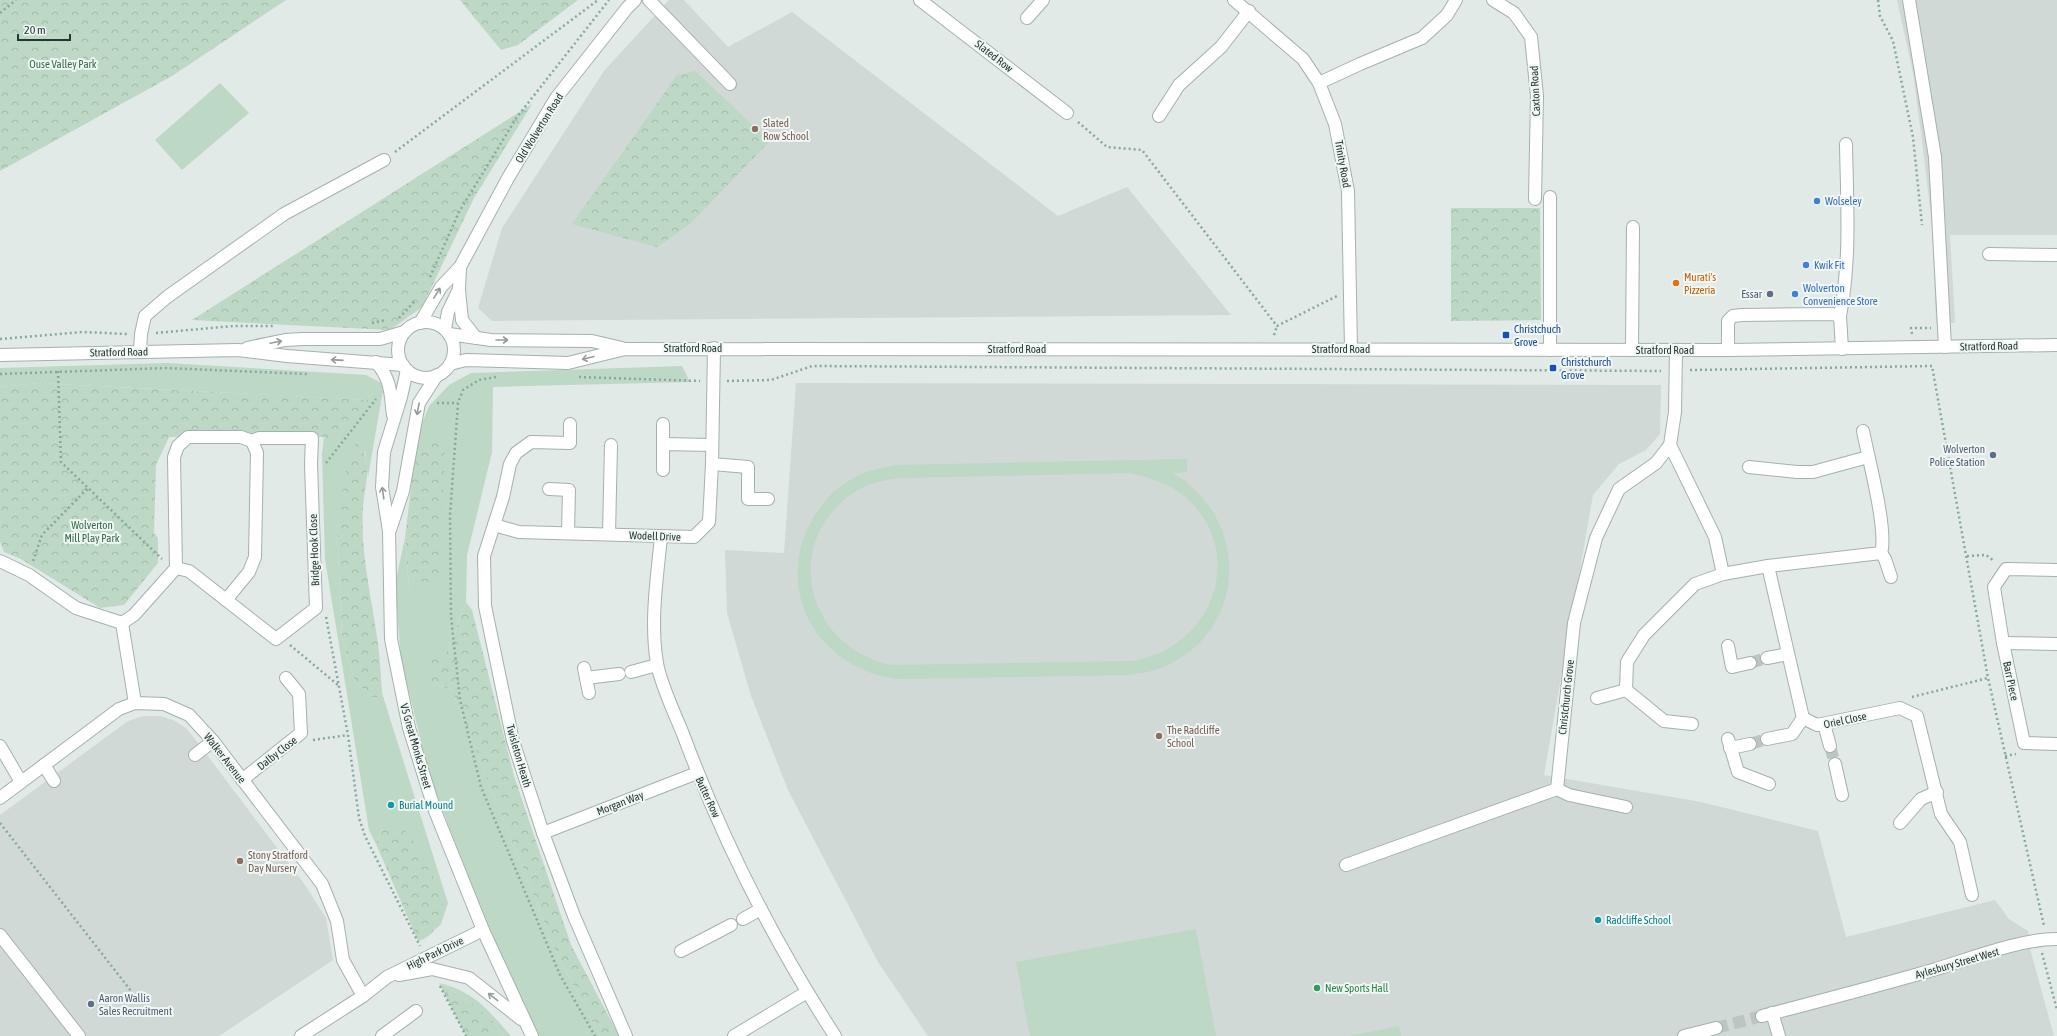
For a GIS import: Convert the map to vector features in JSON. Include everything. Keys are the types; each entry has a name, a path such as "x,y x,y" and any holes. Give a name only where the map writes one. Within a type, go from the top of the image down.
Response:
{"street":[{"name":"Old Wolverton Road","path":"420,323 441,287 460,267 508,178 556,98 627,8 636,0"},
{"path":"649,0 730,84"},
{"name":"Slated Row","path":"920,0 1067,112"},
{"path":"1027,18 1043,0"},
{"name":"Trinity Road","path":"1234,0 1304,59 1319,83 1335,124 1348,191 1350,349"},
{"path":"1319,83 1422,38 1447,16 1456,0"},
{"name":"Caxton Road","path":"1493,0 1514,13 1531,37 1536,96 1535,199"},
{"path":"1909,0 1935,157 1945,347"},
{"path":"1159,116 1179,85 1221,47 1249,12"},
{"path":"1842,349 1840,316 1846,285 1848,220 1846,144"},
{"path":"140,351 141,334 146,316 167,296 284,214 384,160"},
{"path":"1550,197 1550,350"},
{"path":"1632,350 1633,227"},
{"path":"1989,254 2057,255"},
{"name":"Old Wolverton Road","path":"447,331 448,312 459,288 460,267"},
{"path":"459,288 462,320 476,338"},
{"path":"1728,350 1728,321 1732,316 1832,314 1840,316"},
{"path":"420,323 433,323 447,331 454,349 450,364 437,376 421,377 405,368 398,348 404,332 412,326 420,323"},
{"name":"Stratford Road","path":"447,331 491,340 592,341 625,349"},
{"name":"Stratford Road","path":"238,350 285,340 380,339 404,332"},
{"name":"Stratford Road","path":"450,364 466,360 568,363 625,349 1728,350 2057,345"},
{"name":"Wodell Drive","path":"494,525 519,532 694,537 709,522 712,464 714,348"},
{"name":"Stratford Road","path":"0,355 238,350 287,356 376,362 405,368"},
{"name":"Christchurch Grove","path":"1557,788 1574,623 1596,538 1619,489 1656,463 1670,445 1675,412 1676,350"},
{"path":"376,362 386,374 385,396 393,419"},
{"name":"V5 Great Monks Street","path":"405,368 401,397 384,452 382,487 389,531 391,639 409,728 435,811 483,930 532,1036"},
{"name":"V5 Great Monks Street","path":"389,531 403,491 419,402 437,376"},
{"name":"Twisleton Heath","path":"570,424 570,443 531,442 516,453 510,464 503,498 484,556 485,606 513,741 543,832 574,916 626,1036"},
{"path":"663,424 663,470"},
{"path":"1863,431 1881,520 1882,543 1880,553"},
{"name":"Bridge Hook Close","path":"176,568 174,456 178,446 188,438 241,437 252,441 259,438 312,438 310,464 316,608 276,639"},
{"path":"226,600 249,572 255,558 257,453 252,441"},
{"path":"663,444 712,445"},
{"path":"609,534 611,445"},
{"path":"1670,445 1715,537 1723,574"},
{"path":"1749,467 1797,472 1813,472 1868,457"},
{"path":"712,464 748,467 748,499 768,499"},
{"path":"549,489 569,490 568,533"},
{"name":"Butter Row","path":"661,537 653,635 657,665 697,773 761,909 807,992 835,1036"},
{"path":"1626,690 1627,662 1644,635 1695,584 1723,574 1768,566 1880,553"},
{"path":"1880,553 1885,559 1891,577"},
{"path":"1,563 29,575 76,608 122,623"},
{"path":"1768,566 1803,718 1792,734 1768,739"},
{"path":"122,623 134,615 176,568 189,571 276,639"},
{"path":"2006,569 2057,570"},
{"name":"Barr Piece","path":"2006,569 1994,587 2003,643 2024,743 2057,744"},
{"path":"122,623 135,703"},
{"path":"2003,643 2057,644"},
{"path":"1728,646 1732,666 1750,663"},
{"path":"1767,658 1788,654"},
{"path":"589,693 585,673 625,673 657,665"},
{"name":"Dalby Close","path":"242,780 301,733 299,694 286,678"},
{"path":"1597,698 1626,690"},
{"path":"1626,690 1664,721 1692,724"},
{"name":"Walker Avenue","path":"0,798 119,709 135,703 164,704 189,715 213,741 322,884 337,921 343,960 363,996"},
{"path":"1900,708 1917,716 1942,814 1960,842 1972,895"},
{"name":"Oriel Close","path":"1803,718 1817,725 1900,708"},
{"path":"1824,724 1830,746"},
{"path":"195,755 213,741"},
{"path":"1750,744 1729,744 1738,772 1769,784"},
{"path":"0,746 21,782"},
{"path":"1835,764 1842,795"},
{"path":"44,765 54,781"},
{"name":"Morgan Way","path":"543,832 697,773"},
{"path":"1346,865 1557,788 1569,795 1626,807"},
{"path":"1900,823 1921,799 1937,792"},
{"path":"743,920 761,909"},
{"path":"681,951 731,925"},
{"name":"High Park Drive","path":"301,1036 363,996 387,977 483,930"},
{"path":"0,935 79,1036"},
{"name":"Aylesbury Street West","path":"1778,1036 1767,1014 1858,991 2043,939 2057,939"},
{"name":"High Park Drive","path":"387,977 432,969 469,978 524,1021"},
{"path":"734,1036 807,992"},
{"path":"382,1036 416,1011"},
{"path":"1684,1036 1716,1028"}],"path":[{"path":"0,13 16,0"},
{"path":"384,160 598,0"},
{"path":"430,277 459,212 517,117 609,0"},
{"path":"1878,0 1880,16 1893,41 1913,137 1923,230"},
{"path":"1067,112 1107,147 1142,150 1277,326 1349,290"},
{"path":"371,323 399,318 418,297"},
{"path":"1916,366 1912,328 1934,328 1933,321"},
{"path":"0,338 83,332 141,334 233,326 280,326"},
{"path":"578,377 714,382 771,380 812,366 1675,371 1932,366 1988,678 2004,756 2044,922 2042,953 2057,1010"},
{"path":"0,374 166,368 312,374"},
{"path":"58,371 61,462 160,558 176,568"},
{"path":"499,376 479,380 463,390 458,403 450,515 451,616 460,700 481,787 560,975 595,1036"},
{"path":"325,471 326,463 385,396"},
{"path":"419,402 458,403"},
{"path":"29,575 42,535 88,488"},
{"path":"1967,556 1986,554 2006,569"},
{"path":"326,612 348,735 359,818 365,836 426,957"},
{"path":"276,639 284,639 338,685"},
{"path":"1900,708 1907,698 1988,678"},
{"path":"320,740 348,735"},
{"path":"0,823 135,996"},
{"path":"432,969 466,1036"}],"shaded area":[{"name":"Slated Row School","path":"669,0 684,0 728,47 792,12 1058,216 1127,187 1231,315 492,321 478,308 502,228 604,71"},
{"path":"1897,0 2057,0 2057,235 1950,235 1955,323 1936,323 1932,226 1924,157 1913,73"},
{"name":"The Radcliffe School","path":"796,383 1661,385 1660,434 1646,450 1619,464 1593,495 1544,775 1701,802 1818,831 1846,937 1995,900 2009,919 2028,931 2031,952 2054,1036 928,1036 878,962 788,790 751,696 727,613 725,550 784,553"},
{"path":"143,716 160,716 173,720 186,728 198,743 305,885 326,918 333,960 219,1036 0,1036 0,815 128,721"}],"green space":[{"name":"Ouse Valley Park","path":"0,0 286,0 172,76 0,171"},
{"path":"460,0 578,0 518,45 501,50"},
{"path":"695,71 770,141 690,224 657,247 572,224 677,75"},
{"path":"220,83 249,113 182,170 155,140"},
{"path":"532,104 474,198 422,307 390,330 192,320"},
{"path":"1451,208 1540,208 1541,320 1451,321"},
{"path":"167,363 366,375 381,383 383,390 368,477 365,451 337,526 342,638 355,682 375,699 382,693 448,903 441,924 435,930 444,899 383,826 376,844 369,830 325,559 322,455 368,400 38,383 0,387 0,368"},
{"path":"682,366 690,382 493,387 492,452 467,555 466,602 448,651 430,682 452,690 556,952 600,1036 539,1036 491,934 430,778 401,659 395,584 405,538 409,588 417,436 429,406 449,385 471,373"},
{"name":"Wolverton Mill Play Park","path":"38,383 369,400 322,455 324,437 169,437 156,465 154,533 158,538 158,563 124,605 100,608 21,559 4,552 0,541 0,387"},
{"path":"417,436 445,447 439,585 409,588 405,538"},
{"path":"357,440 362,448 367,465 363,507 363,541 378,644 382,693 375,699 355,682 342,638 337,526 347,463"},
{"path":"1187,459 1187,472 1173,473 1198,493 1216,517 1226,545 1229,573 1224,602 1212,628 1191,650 1163,667 1128,675 897,679 870,672 846,660 826,644 811,623 801,600 798,575 801,549 815,515 824,502 835,491 848,481 860,475 896,465","holes":["1131,473 1165,484 1183,495 1203,517 1215,543 1218,569 1213,594 1201,618 1183,638 1160,653 1131,661 891,665 862,655 839,638 823,616 813,591 811,565 816,539 830,514 853,493 870,484 902,478"]},
{"path":"466,602 472,610 514,776 571,945 619,1036 600,1036 556,952 452,690 430,682 428,662 448,651"},
{"path":"383,826 402,827 421,850 444,899 439,919 434,930 430,935 418,941 376,844"},
{"path":"1196,929 1216,1036 1030,1036 1016,962"},
{"path":"439,983 462,991 480,1003 511,1036 503,1036 491,1019 475,1005"},
{"path":"439,983 475,1005 491,1019 503,1036 466,1036"},
{"path":"1399,1026 1401,1036 1349,1036"}],"tunnel":[{"path":"1750,663 1767,658"},
{"path":"1750,744 1767,739"},
{"path":"1830,746 1835,764"},
{"path":"1716,1028 1762,1016"}],"place":[{"name":"Slated Row School","path":"755,129"},
{"name":"Wolseley","path":"1817,201"},
{"name":"Kwik Fit","path":"1806,265"},
{"name":"Murati's Pizzeria","path":"1676,283"},
{"name":"Essar","path":"1770,294"},
{"name":"Wolverton Convenience Store","path":"1795,294"},
{"name":"Christchuch Grove","path":"1506,335"},
{"name":"Christchurch Grove","path":"1553,368"},
{"name":"Wolverton Police Station","path":"1993,455"},
{"name":"The Radcliffe School","path":"1159,736"},
{"name":"Burial Mound","path":"391,805"},
{"name":"Stony Stratford Day Nursery","path":"240,861"},
{"name":"Radcliffe School","path":"1598,920"},
{"name":"New Sports Hall","path":"1317,988"},
{"name":"Aaron Wallis Sales Recruitment","path":"91,1004"}]}
